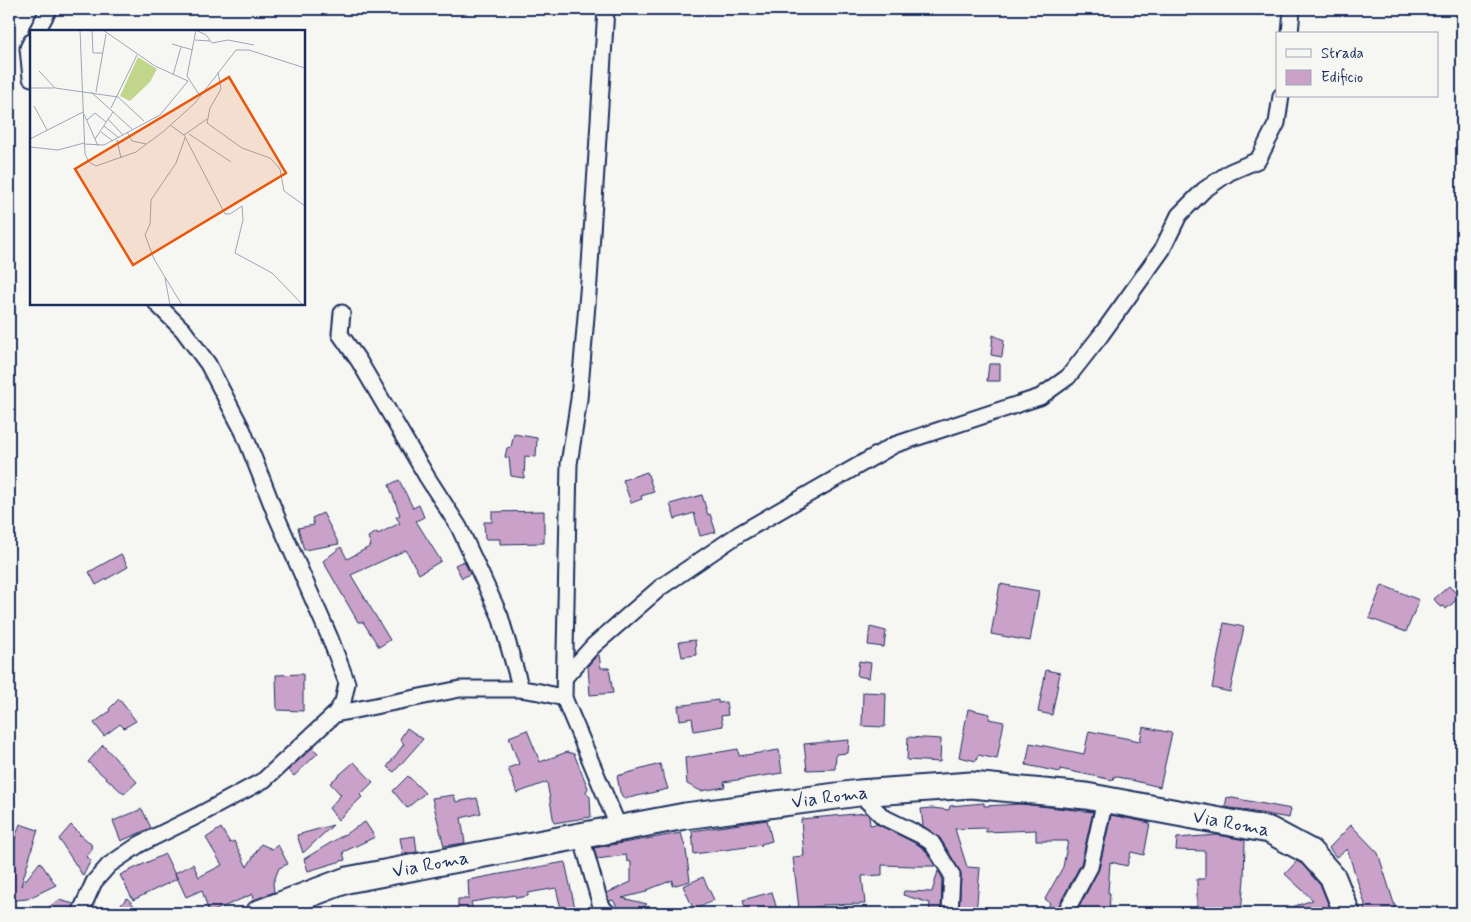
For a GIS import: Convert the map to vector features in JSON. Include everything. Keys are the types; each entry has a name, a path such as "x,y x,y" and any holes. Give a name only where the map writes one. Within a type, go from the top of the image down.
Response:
{"main road":[{"name":"Via Roma","path":"273,911 347,880 685,816 859,793 971,785 1086,796 1269,830 1310,852 1333,878 1347,913"}],"street":[{"path":"38,30 50,9"},
{"path":"606,9 589,281 579,399 569,464 564,698 619,828"},
{"path":"1290,32 1292,9"},
{"path":"30,44 28,48 30,68"},
{"path":"565,677 593,646 660,587 739,534 894,445 1040,397 1068,377 1101,335 1162,250 1179,216 1204,190 1230,172 1258,160 1277,123 1281,98"},
{"path":"80,913 94,882 109,864 140,844 198,816 264,780 335,714 343,702 347,683 243,430 208,364 183,330 157,305"},
{"path":"342,313 340,334 359,361 459,528 500,616 521,688"},
{"path":"335,714 460,689 521,688 564,698"},
{"path":"859,793 883,817 932,843 952,875 950,913"},
{"path":"1065,913 1090,867 1105,800"},
{"path":"580,836 601,906 608,913"}],"building":[{"path":"993,335 1004,340 1002,357 991,355"},
{"path":"989,364 1000,364 1000,381 987,381"},
{"path":"514,434 537,438 536,457 525,456 524,478 511,476 509,458 505,457 507,448 511,447"},
{"path":"647,472 654,492 641,496 642,499 631,503 623,480"},
{"path":"399,480 413,508 419,505 424,517 416,521 441,561 419,574 406,550 351,575 390,640 379,647 363,622 358,622 323,561 341,547 347,559 371,546 368,537 400,523 396,517 400,515 389,485"},
{"path":"702,495 716,532 700,536 694,513 675,519 670,504"},
{"path":"544,511 544,543 500,544 500,539 485,539 484,522 492,522 492,512"},
{"path":"323,513 339,544 304,550 298,528 314,525 312,518"},
{"path":"121,554 128,567 96,585 89,572"},
{"path":"464,561 470,574 462,578 455,565"},
{"path":"1000,584 1039,591 1030,641 991,634"},
{"path":"1382,585 1419,600 1406,632 1369,618"},
{"path":"1449,586 1460,597 1446,609 1444,606 1440,607 1434,599"},
{"path":"1224,623 1244,627 1230,692 1212,688"},
{"path":"870,627 886,631 884,647 868,645"},
{"path":"695,640 696,655 682,657 679,642"},
{"path":"599,655 601,668 609,668 613,693 590,695 588,666"},
{"path":"859,661 871,663 869,678 857,676"},
{"path":"1046,670 1060,673 1052,715 1038,712"},
{"path":"303,674 303,711 277,710 276,675"},
{"path":"863,692 886,693 885,727 862,726"},
{"path":"119,699 136,721 124,728 120,724 104,736 94,723 110,711 109,709"},
{"path":"718,700 718,703 726,702 728,715 721,716 723,726 694,731 692,718 680,720 678,706"},
{"path":"968,709 990,714 989,719 1004,722 997,759 978,755 976,761 959,757"},
{"path":"1143,727 1172,733 1160,787 1114,776 1113,780 1060,769 1060,772 1026,765 1030,743 1084,754 1089,731 1140,741"},
{"path":"407,728 423,739 394,772 387,767 404,744 400,739"},
{"path":"527,730 540,762 567,752 574,754 588,788 586,792 590,797 591,817 554,823 547,782 517,793 508,768 519,764 509,737"},
{"path":"908,737 941,739 940,762 907,760"},
{"path":"849,740 848,753 836,754 835,769 807,770 804,744"},
{"path":"103,745 137,782 124,794 88,762"},
{"path":"312,748 318,753 294,776 288,770"},
{"path":"738,749 739,756 779,750 782,773 724,782 725,787 701,791 687,784 685,758"},
{"path":"354,762 373,782 360,795 362,797 338,820 329,808 341,795 330,783"},
{"path":"660,764 668,789 624,799 620,792 617,776"},
{"path":"408,776 425,793 407,808 393,791"},
{"path":"454,795 456,802 477,798 481,813 461,818 465,843 444,846 432,798"},
{"path":"1227,797 1291,809 1289,818 1225,807"},
{"path":"984,803 984,806 1021,804 1093,812 1081,864 1056,913 1045,913 1050,903 1045,899 1063,867 1068,841 1036,841 1036,830 986,832 986,828 955,829 967,867 980,868 976,913 959,913 960,871 940,838 923,826 921,809 949,810 950,806"},
{"path":"142,809 151,828 121,841 113,821"},
{"path":"866,813 869,816 870,825 877,824 917,844 925,850 935,866 882,865 882,875 862,876 865,904 823,905 799,909 793,857 804,856 801,819"},
{"path":"1111,815 1150,823 1144,855 1131,852 1127,866 1110,862 1109,913 1076,913 1099,869"},
{"path":"767,820 772,841 762,845 694,854 692,831"},
{"path":"365,822 375,837 343,852 345,860 308,871 304,859"},
{"path":"20,824 38,830 31,847 21,886 40,862 56,885 27,899 17,900 10,899 12,897 14,857 9,856"},
{"path":"71,825 79,835 91,844 92,850 86,857 91,860 83,876 59,839"},
{"path":"333,825 303,853 297,835"},
{"path":"1351,825 1378,853 1397,913 1364,913 1365,904 1347,849 1336,857 1329,848"},
{"path":"221,828 230,843 234,841 247,867 261,844 272,849 278,845 288,864 279,868 273,883 274,892 254,900 253,894 209,913 202,890 186,897 175,873 193,864 199,877 222,865 206,838"},
{"path":"681,833 686,850 690,881 672,886 673,880 646,892 622,898 647,904 636,913 621,913 613,900 609,901 607,893 631,882 631,862 627,861 626,855 597,859 594,848"},
{"path":"1218,835 1245,840 1241,913 1197,913 1197,879 1205,879 1205,851 1176,850 1177,838"},
{"path":"415,836 417,852 403,854 400,838"},
{"path":"165,854 177,879 133,900 120,875"},
{"path":"1297,861 1303,865 1321,886 1332,913 1280,913 1280,911 1313,900 1285,874"},
{"path":"565,862 576,913 562,913 556,888 528,893 528,896 516,898 515,895 471,902 473,911 458,911 458,899 469,899 468,880"},
{"path":"938,871 942,877 941,913 929,913 930,903 903,895 904,891 932,892"},
{"path":"703,877 714,900 694,910 683,886"},
{"path":"772,892 778,913 746,913 743,900"},
{"path":"127,898 141,913 113,913"},
{"path":"59,900 74,904 71,913 40,913"}]}
